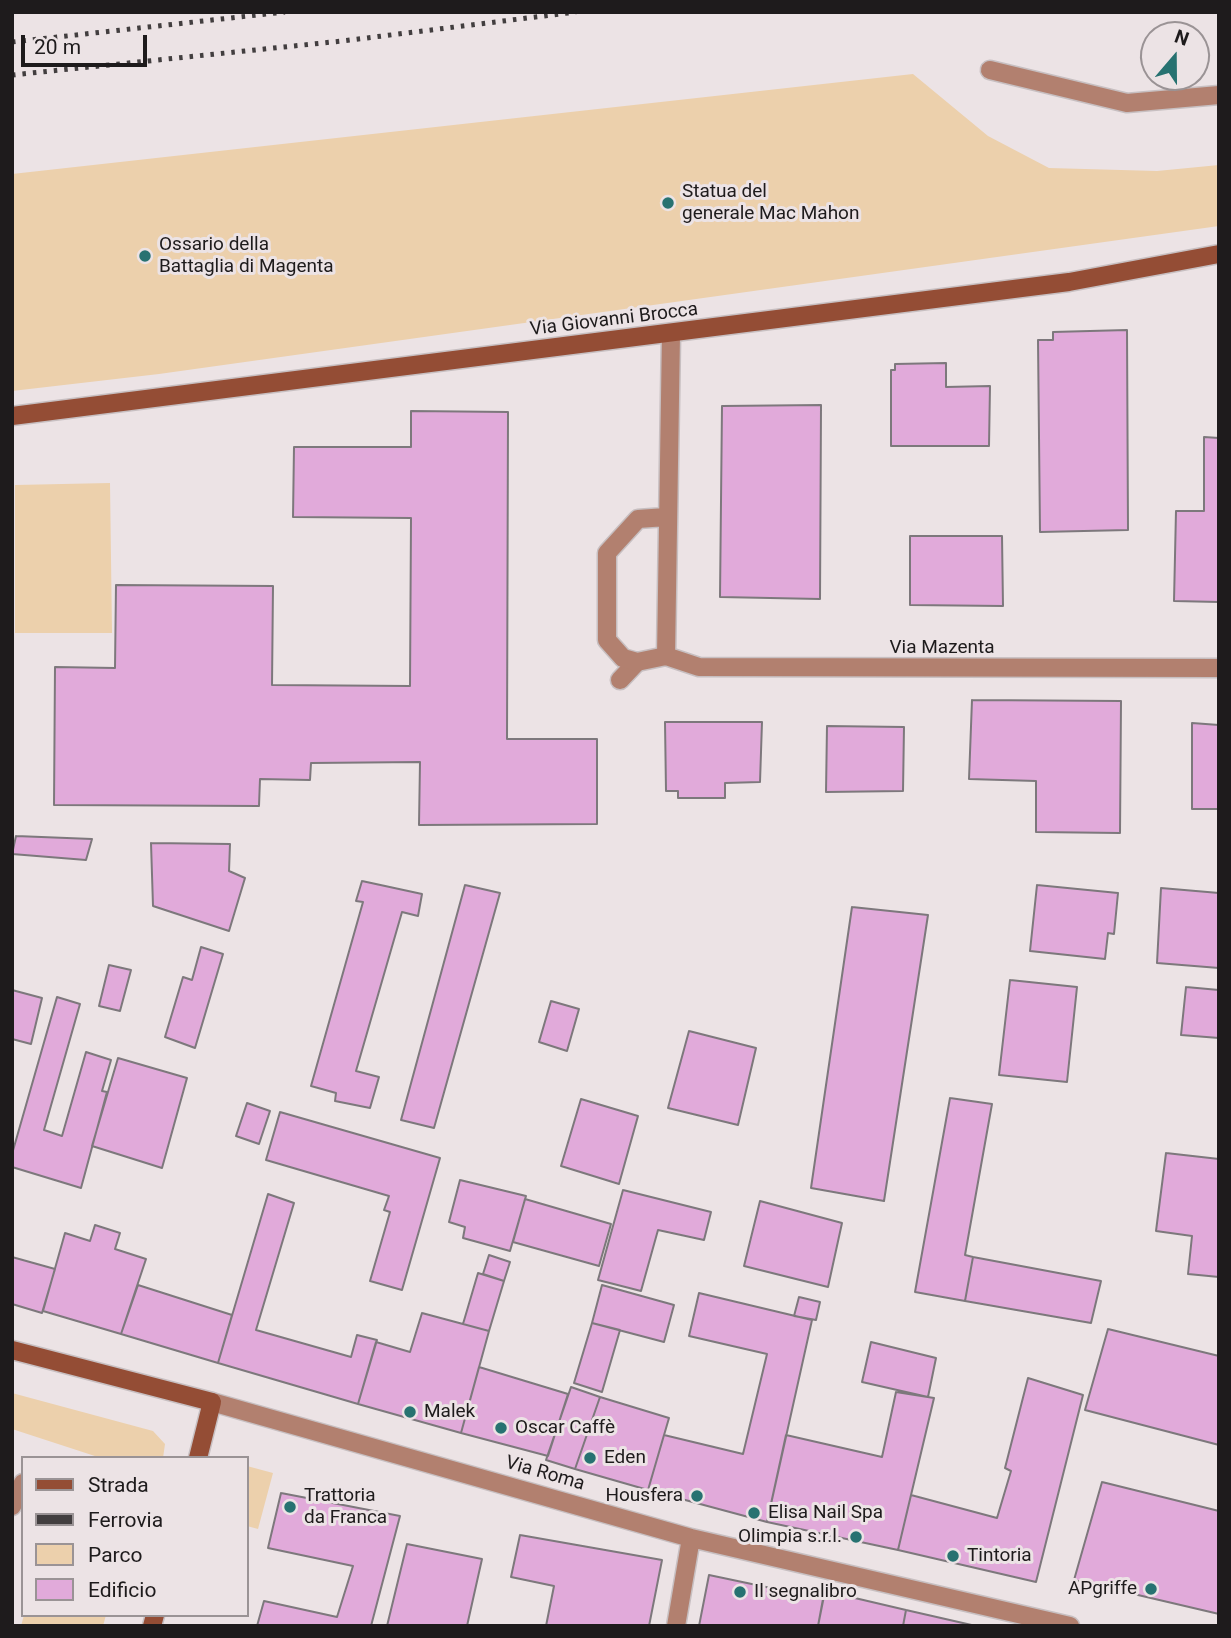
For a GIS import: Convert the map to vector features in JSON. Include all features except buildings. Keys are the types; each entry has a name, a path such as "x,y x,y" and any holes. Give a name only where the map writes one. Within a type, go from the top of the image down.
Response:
{"street":[{"path":"990,70 1128,103 1219,95"},
{"name":"Via Giovanni Brocca","path":"12,416 1069,282 1219,254"},
{"path":"666,517 639,519 607,553 607,640 623,658 637,662 666,656 666,517 671,334"},
{"name":"Via Mazenta","path":"666,656 699,667 1219,668"},
{"path":"620,680 637,662"},
{"name":"Via Roma","path":"12,1350 212,1402 691,1538 1070,1626"},
{"path":"198,1456 212,1402"},
{"path":"12,1506 21,1487"},
{"path":"676,1626 691,1538"}],"green space":[{"path":"913,74 988,136 1049,168 1157,171 1219,165 1219,226 159,374 12,391 12,174"},
{"path":"110,483 112,633 15,633 15,485"},
{"path":"12,1393 153,1431 165,1444 163,1456 95,1456 12,1429"},
{"path":"248,1466 273,1473 258,1529 248,1526"},
{"path":"23,1617 105,1617 103,1626 21,1626"}],"railway":[{"path":"12,42 285,12"},
{"path":"12,75 342,41 576,12"}],"place":[{"name":"Statua del generale Mac Mahon","path":"668,203"},
{"name":"Ossario della Battaglia di Magenta","path":"145,256"},
{"name":"Malek","path":"410,1412"},
{"name":"Oscar Caffè","path":"501,1428"},
{"name":"Eden","path":"590,1458"},
{"name":"Housfera","path":"697,1496"},
{"name":"Trattoria da Franca","path":"290,1507"},
{"name":"Elisa Nail Spa","path":"754,1513"},
{"name":"Olimpia s.r.l.","path":"856,1537"},
{"name":"Tintoria","path":"953,1556"},
{"name":"APgriffe","path":"1151,1589"},
{"name":"Il segnalibro","path":"740,1592"}]}
